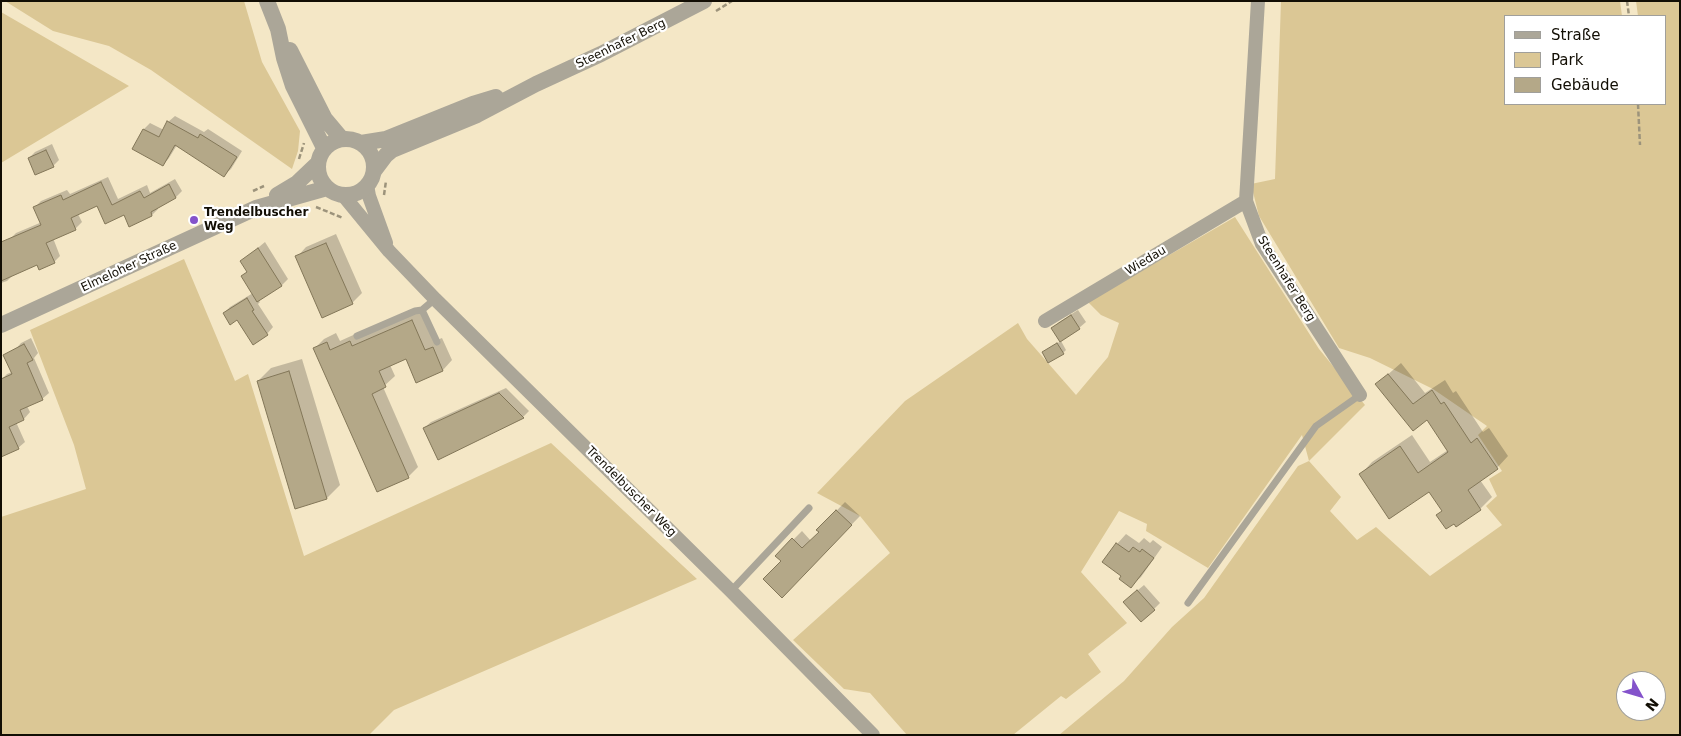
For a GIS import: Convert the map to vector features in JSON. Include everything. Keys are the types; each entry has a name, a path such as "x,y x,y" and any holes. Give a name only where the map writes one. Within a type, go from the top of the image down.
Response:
{"street":[{"path":"267,1 278,29 326,119 341,138"},
{"name":"Steenhafer Berg","path":"370,178 386,155 392,150 477,115 704,1"},
{"name":"Steenhafer Berg","path":"1258,1 1246,201 1262,244 1360,395"},
{"path":"278,29 284,58 293,86 324,148"},
{"name":"Steenhafer Berg","path":"362,143 386,139 473,104 536,84"},
{"path":"341,138 352,138 362,143 370,151 373,160 370,178 358,192 343,195 334,193 327,188 318,174 317,164 324,148 331,142 341,138"},
{"name":"Elmeloher Straße","path":"1,325 256,208 297,183 317,164"},
{"name":"Trendelbuscher Weg","path":"370,178 369,196 389,251"},
{"name":"Elmeloher Straße","path":"256,208 327,188"},
{"name":"Trendelbuscher Weg","path":"343,195 389,251 436,299 731,591 873,735"},
{"name":"Wiedau","path":"1045,321 1246,201"}],"lane":[{"path":"356,336 415,311 422,310 436,299"},
{"path":"422,310 437,342"},
{"path":"1188,603 1316,426 1360,395"},
{"path":"731,591 809,508"}],"path":[{"path":"1627,1 1629,15"},
{"path":"1638,105 1640,145"}],"green space":[{"path":"5,1 244,1 262,62 300,131 298,151 292,169 151,70 109,46 53,31"},
{"path":"1281,1 1620,1 1622,15 1504,15 1504,105 1666,105 1666,15 1638,15 1636,1 1680,1 1680,735 1059,735 1124,681 1172,627 1204,598 1298,466 1309,461 1341,497 1330,511 1357,540 1376,527 1430,576 1502,525 1486,506 1497,496 1489,479 1502,471 1478,435 1487,426 1433,389 1370,358 1339,348 1259,216 1251,184 1275,179"},
{"path":"1,12 129,86 1,163"},
{"path":"1235,217 1319,349 1365,405 1309,461 1302,435 1208,568 1146,531 1147,524 1119,511 1081,572 1127,623 1088,654 1101,672 1066,699 1061,696 1013,735 907,735 870,693 844,689 793,640 890,553 860,516 817,493 905,401 1018,323 1027,339 1076,395 1108,357 1119,323 1101,315 1088,302"},
{"path":"184,259 235,381 248,374 304,556 551,443 697,579 394,710 369,735 1,735 1,517 86,489 74,445 30,330"}],"building":[{"path":"167,121 198,138 200,134 237,157 224,177 175,145 163,166 132,149 143,129 159,137"},
{"path":"46,150 54,167 35,175 28,158"},
{"path":"101,182 112,205 140,191 144,198 169,184 176,198 151,212 152,216 129,227 124,215 105,224 97,206 71,218 76,230 46,243 55,263 39,270 37,265 1,281 1,242 41,225 33,207 61,195 63,200"},
{"path":"326,243 353,304 322,318 295,256"},
{"path":"258,248 282,286 257,302 241,276 247,272 240,261"},
{"path":"247,298 254,310 252,311 268,335 253,345 237,320 230,325 223,313"},
{"path":"1071,315 1080,329 1060,342 1051,328"},
{"path":"412,320 425,350 433,347 443,371 416,383 406,359 379,371 386,387 372,394 409,478 377,492 313,348 327,342 330,350 350,341 352,346"},
{"path":"1057,343 1064,354 1048,363 1042,352"},
{"path":"24,344 33,360 27,363 43,400 20,410 24,420 9,427 19,449 1,457 1,379 12,374 3,355"},
{"path":"289,371 327,499 295,509 257,381"},
{"path":"1388,374 1413,404 1432,390 1441,404 1444,402 1471,443 1477,438 1498,469 1468,490 1481,510 1456,527 1454,524 1446,529 1436,515 1442,511 1429,492 1389,519 1359,474 1400,446 1418,473 1448,452 1427,420 1413,431 1375,384"},
{"path":"499,393 524,418 438,460 423,428"},
{"path":"836,510 852,525 782,598 763,579 781,561 775,556 792,538 802,548 819,532 816,530"},
{"path":"1116,543 1129,552 1133,547 1140,552 1142,549 1154,558 1131,588 1119,579 1121,576 1102,562"},
{"path":"1137,590 1155,610 1141,622 1123,602"}],"place":[{"name":"Trendelbuscher Weg","path":"194,220"}]}
